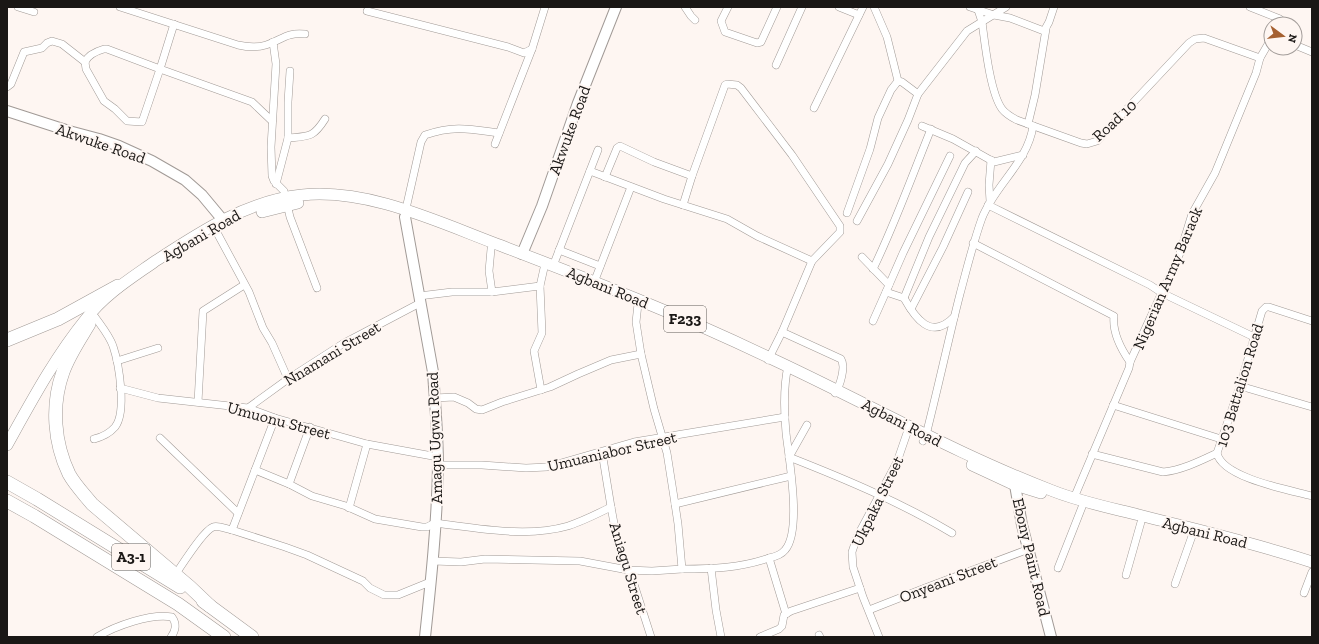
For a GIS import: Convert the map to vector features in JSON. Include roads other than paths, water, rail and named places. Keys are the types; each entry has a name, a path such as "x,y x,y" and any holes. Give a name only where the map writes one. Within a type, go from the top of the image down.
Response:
{"highway":[{"path":"7,340 58,319 118,286"},
{"path":"92,320 67,363 60,382 55,424 57,440 62,456 70,475 78,488 92,504 190,587 210,606"},
{"name":"A3-1","path":"7,482 38,499 210,606 252,637"},
{"name":"A3-1","path":"7,500 178,604 224,637"}],"main road":[{"name":"Agbani Road","path":"7,445 34,396 76,331 91,312 118,286 170,252 250,208 287,201 303,195 331,194 360,198 549,267 680,317 768,360"},
{"name":"Agbani Road","path":"405,214 490,249 520,257"},
{"name":"Agbani Road","path":"76,331 92,320 127,289 221,224"},
{"name":"Agbani Road","path":"593,284 788,369 925,438 1017,481 1082,507 1278,558 1312,569"},
{"name":"Agbani Road","path":"836,392 907,433 925,438"},
{"name":"Agbani Road","path":"1017,481 1074,498 1261,547 1312,562"}],"street":[{"path":"18,7 34,12"},
{"path":"120,7 238,45 251,47 264,46 291,34 305,34"},
{"path":"496,144 532,49 546,7"},
{"name":"Akwuke Road","path":"520,257 544,199 578,103 616,7"},
{"path":"685,7 695,20"},
{"path":"728,7 721,21 726,32 757,43 761,42 777,7"},
{"path":"776,65 802,7"},
{"path":"839,7 859,15"},
{"path":"814,108 863,7"},
{"path":"874,7 887,37 898,81"},
{"path":"970,7 994,15 1010,18 1044,31 1046,29"},
{"path":"857,221 888,164 918,94 967,31 1006,7"},
{"path":"925,438 973,244 989,203 1023,155 1032,135 1031,125 1046,29 1054,7"},
{"path":"1250,7 1272,16"},
{"name":"Road 10","path":"978,10 982,22 992,82 998,102 1002,109 1009,116 1081,143 1087,144 1097,141 1189,43 1195,39 1204,38 1260,58"},
{"path":"367,11 524,52 532,49"},
{"path":"174,24 160,69 142,122 137,123 127,121 115,109 104,102 86,70 85,62 88,57 94,53 108,49 160,69 252,102 272,121"},
{"path":"7,87 11,84 24,52 42,48 47,43 52,41 62,44 85,62"},
{"path":"273,42 276,64 272,121 273,178 276,184 283,190 290,217 317,288"},
{"name":"Nigerian Army Barack","path":"1074,498 1130,362 1180,253 1192,214 1215,173 1263,52"},
{"path":"276,184 288,138 290,71"},
{"path":"898,81 902,82 918,94"},
{"path":"847,214 868,155 878,118 891,90 898,81"},
{"path":"683,205 725,86 727,84 737,85 741,88 792,154 840,226 840,232 812,261 782,332 768,360"},
{"name":"Akwuke Road","path":"7,111 69,132 106,142 152,161 185,180 202,195 221,224"},
{"path":"288,138 313,135 325,119"},
{"path":"922,126 932,129 976,151 994,162 1023,155"},
{"path":"405,214 421,142 425,135 441,130 458,128 499,133"},
{"path":"872,269 889,235 909,181 932,129"},
{"path":"605,177 617,148 620,146 654,162 692,176"},
{"path":"541,390 534,351 542,333 540,286 559,250 598,150"},
{"path":"904,298 929,238 965,163 976,151"},
{"path":"873,321 903,253 950,156"},
{"path":"989,203 991,160"},
{"path":"590,172 727,219 758,236 812,261"},
{"path":"593,284 631,187"},
{"path":"910,309 943,247 968,192"},
{"path":"989,203 1150,285 1162,293 1254,336"},
{"name":"Amagu Ugwu Road","path":"405,214 433,372 438,461 433,561 425,637"},
{"path":"221,224 244,285 249,292 263,328 272,343 288,378"},
{"path":"973,244 1114,316 1113,323 1116,337 1130,362"},
{"path":"490,249 489,271 492,292"},
{"path":"559,250 600,266"},
{"path":"862,257 888,288 904,298 916,317 927,326 937,327 947,324 954,317"},
{"path":"198,402 203,311 244,285"},
{"path":"420,300 452,292 492,292 540,286"},
{"name":"Nnamani Street","path":"248,408 288,378 344,343 420,300"},
{"path":"638,304 636,322 641,354 667,453 678,524 682,569"},
{"name":"103 Battalion Road","path":"1312,321 1269,307 1266,307 1262,311 1240,386 1217,453 1220,462 1233,472 1268,484 1312,496"},
{"path":"92,320 108,335 117,361 120,388 120,411 115,427 107,435 94,439"},
{"path":"782,332 841,359 844,367 836,392"},
{"path":"117,361 158,348"},
{"path":"435,398 447,397 459,399 476,409 482,410 541,390 611,360 641,354"},
{"path":"433,561 461,562 485,559 580,561 628,570 652,570 742,566 780,555 786,550 790,538 794,513 785,417 785,382 788,369"},
{"path":"1240,386 1312,407"},
{"name":"Umuonu Street","path":"120,388 158,398 248,408 275,418 367,444 438,461"},
{"path":"1113,405 1221,439"},
{"name":"Umuaniabor Street","path":"438,461 482,466 537,468 560,464 634,442 785,417"},
{"path":"232,530 275,418"},
{"path":"789,457 807,425"},
{"path":"289,484 310,427"},
{"name":"Ukpaka Street","path":"879,637 852,563 852,552 857,538 879,494 900,456 907,433"},
{"path":"160,438 238,513"},
{"path":"349,508 367,444"},
{"name":"Aniagu Street","path":"602,452 618,545 632,578 650,637"},
{"path":"1092,454 1163,472 1198,462 1217,453"},
{"path":"789,457 879,494 952,533"},
{"path":"255,470 289,484 312,496 346,506 375,519 428,527 435,523 502,530 533,531 568,526 596,515 611,507"},
{"path":"675,504 791,476"},
{"name":"Ebony Paint Road","path":"1017,481 1022,525 1051,637"},
{"path":"1058,568 1082,507"},
{"path":"1126,575 1141,522"},
{"path":"175,575 209,530 216,526 285,547 307,556 363,581 370,588 384,595 398,595 430,582"},
{"path":"1175,584 1192,536"},
{"name":"Onyeani Street","path":"869,610 1029,549"},
{"path":"769,558 786,614"},
{"path":"711,568 721,637"},
{"path":"1304,593 1312,572"},
{"path":"762,637 779,629 782,626 782,618 786,614 860,588"},
{"path":"172,617 178,604"},
{"path":"97,637 109,630 150,617 172,617"},
{"path":"172,617 175,622 174,636"}]}
